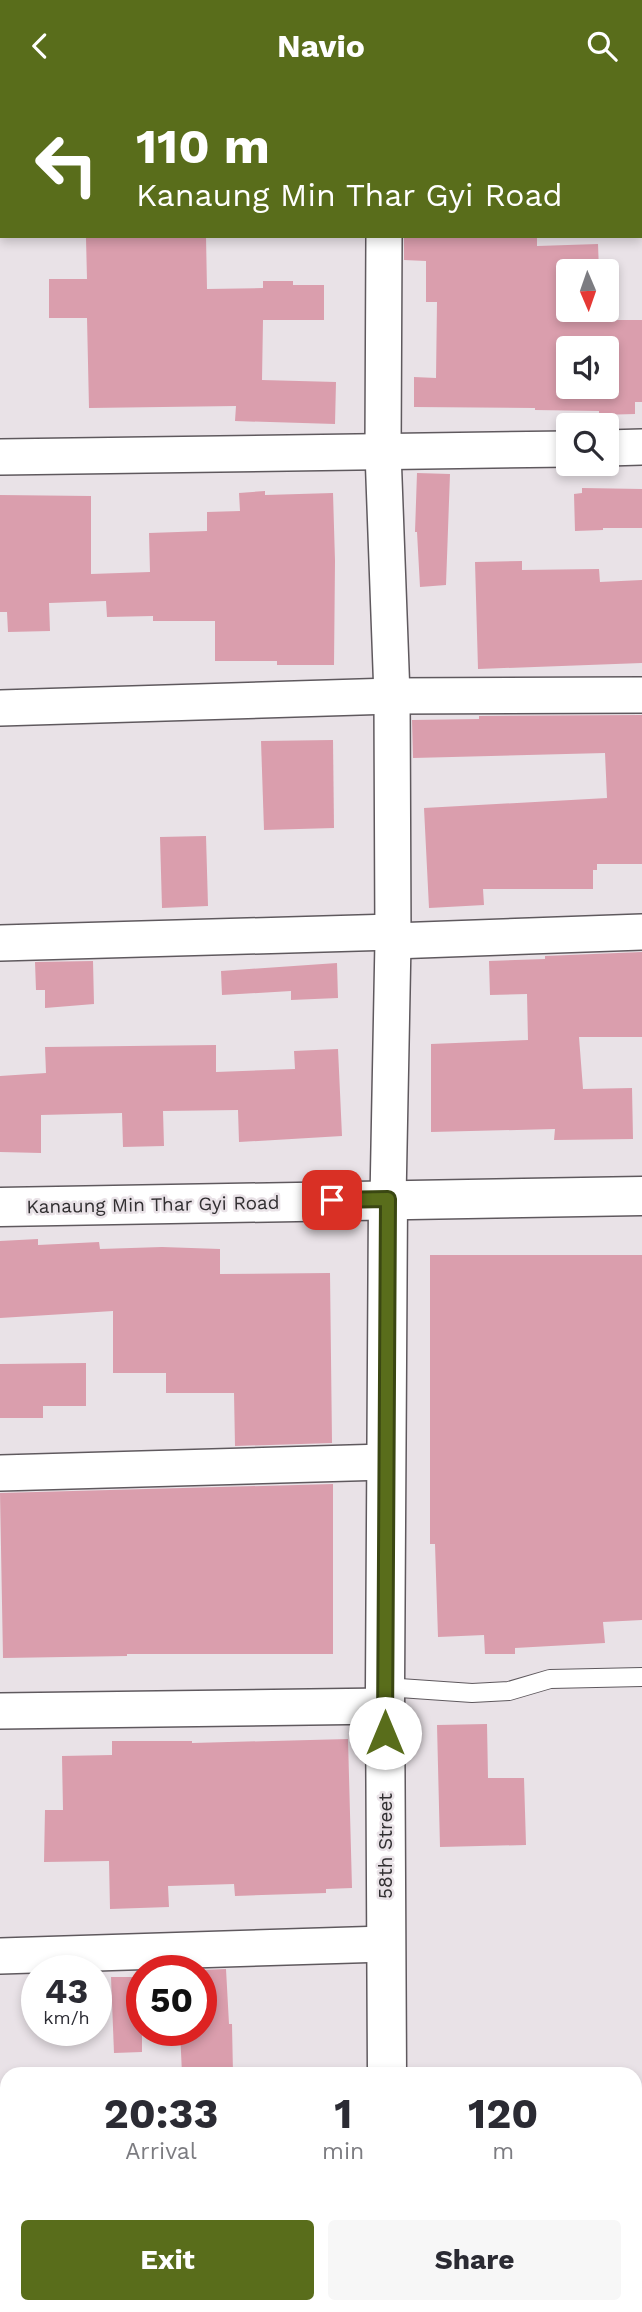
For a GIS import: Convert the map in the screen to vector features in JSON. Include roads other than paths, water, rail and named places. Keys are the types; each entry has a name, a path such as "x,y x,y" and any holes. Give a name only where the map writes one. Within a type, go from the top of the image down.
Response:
{"main road":[{"name":"Kanaung Min Thar Gyi Road","path":"0,1207 642,1196"},
{"name":"58th Street","path":"387,2067 385,1462 388,1199"}],"street":[{"path":"384,238 383,452 392,696 393,937 388,1199"},
{"path":"619,448 642,447"},
{"path":"0,457 556,449"},
{"path":"0,708 392,696 642,695"},
{"path":"0,943 642,932"},
{"path":"0,1473 385,1462"},
{"path":"0,1711 385,1697"},
{"path":"0,1956 385,1944"}],"lane":[{"path":"385,1697 509,1691 550,1679 642,1677"}]}
